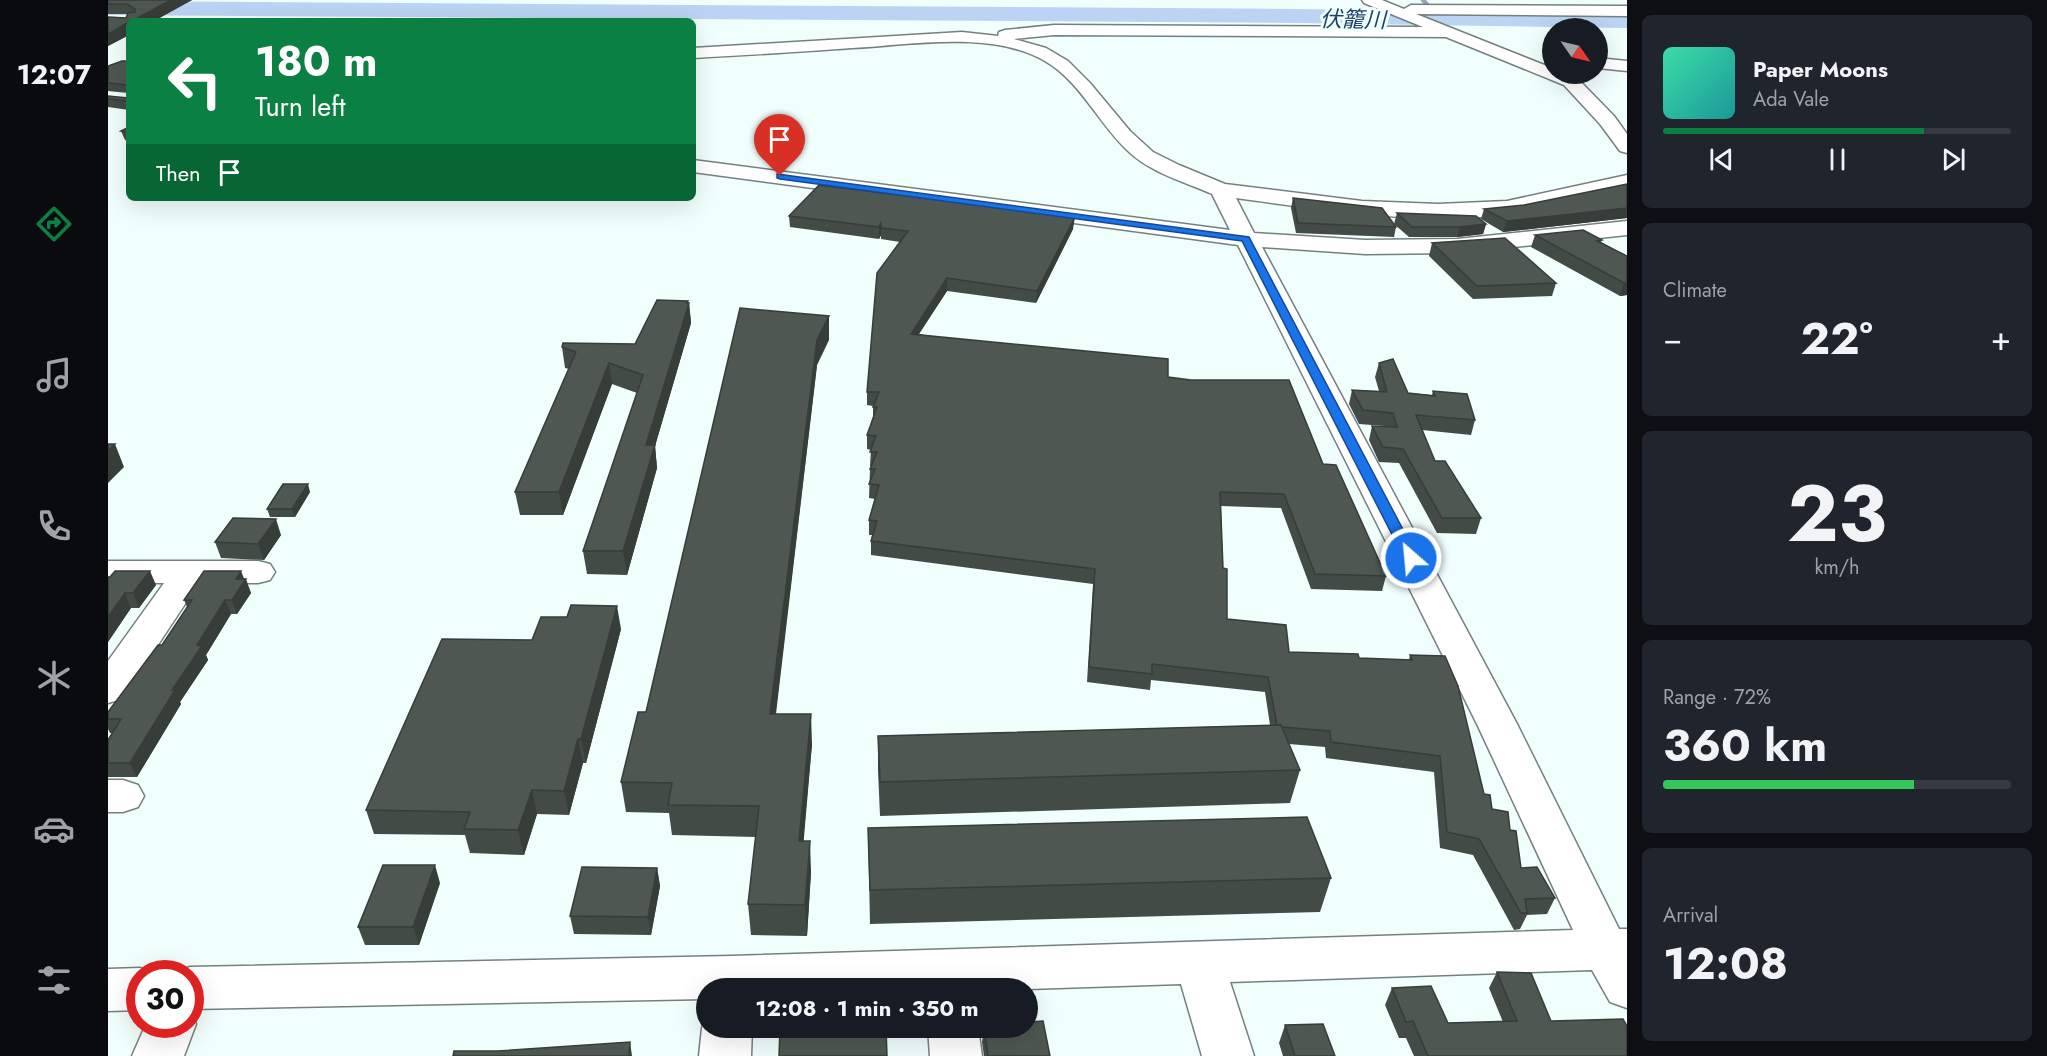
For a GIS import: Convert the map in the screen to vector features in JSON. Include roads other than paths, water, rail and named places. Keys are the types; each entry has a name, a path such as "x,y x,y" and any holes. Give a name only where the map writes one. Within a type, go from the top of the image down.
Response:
{"street":[{"path":"1370,0 1570,81 1607,120 1627,147"},
{"path":"1394,10 1627,11"},
{"path":"696,53 973,38 1054,30 1445,31"},
{"path":"973,38 1023,46 1046,54 1063,65 1110,123 1146,157 1221,189 1362,208 1438,211 1507,207 1627,181"},
{"path":"1513,57 1542,59"},
{"path":"1608,64 1627,66"},
{"path":"696,166 1246,239 1365,247 1457,246 1627,228"},
{"path":"963,978 1199,962 1620,961 1221,189"},
{"path":"108,572 258,572"},
{"path":"108,690 188,573"},
{"path":"1199,962 1228,1056"},
{"path":"204,988 696,982"},
{"path":"108,990 126,989"},
{"path":"158,1056 165,1038"},
{"path":"725,1056 726,1038"},
{"path":"954,1038 956,1056"}],"waterway":[{"path":"1423,0 1429,7"},
{"name":"伏籠川","path":"108,8 1297,16 1627,21"},
{"name":"伏籠川","path":"1435,12 1447,20"}]}
